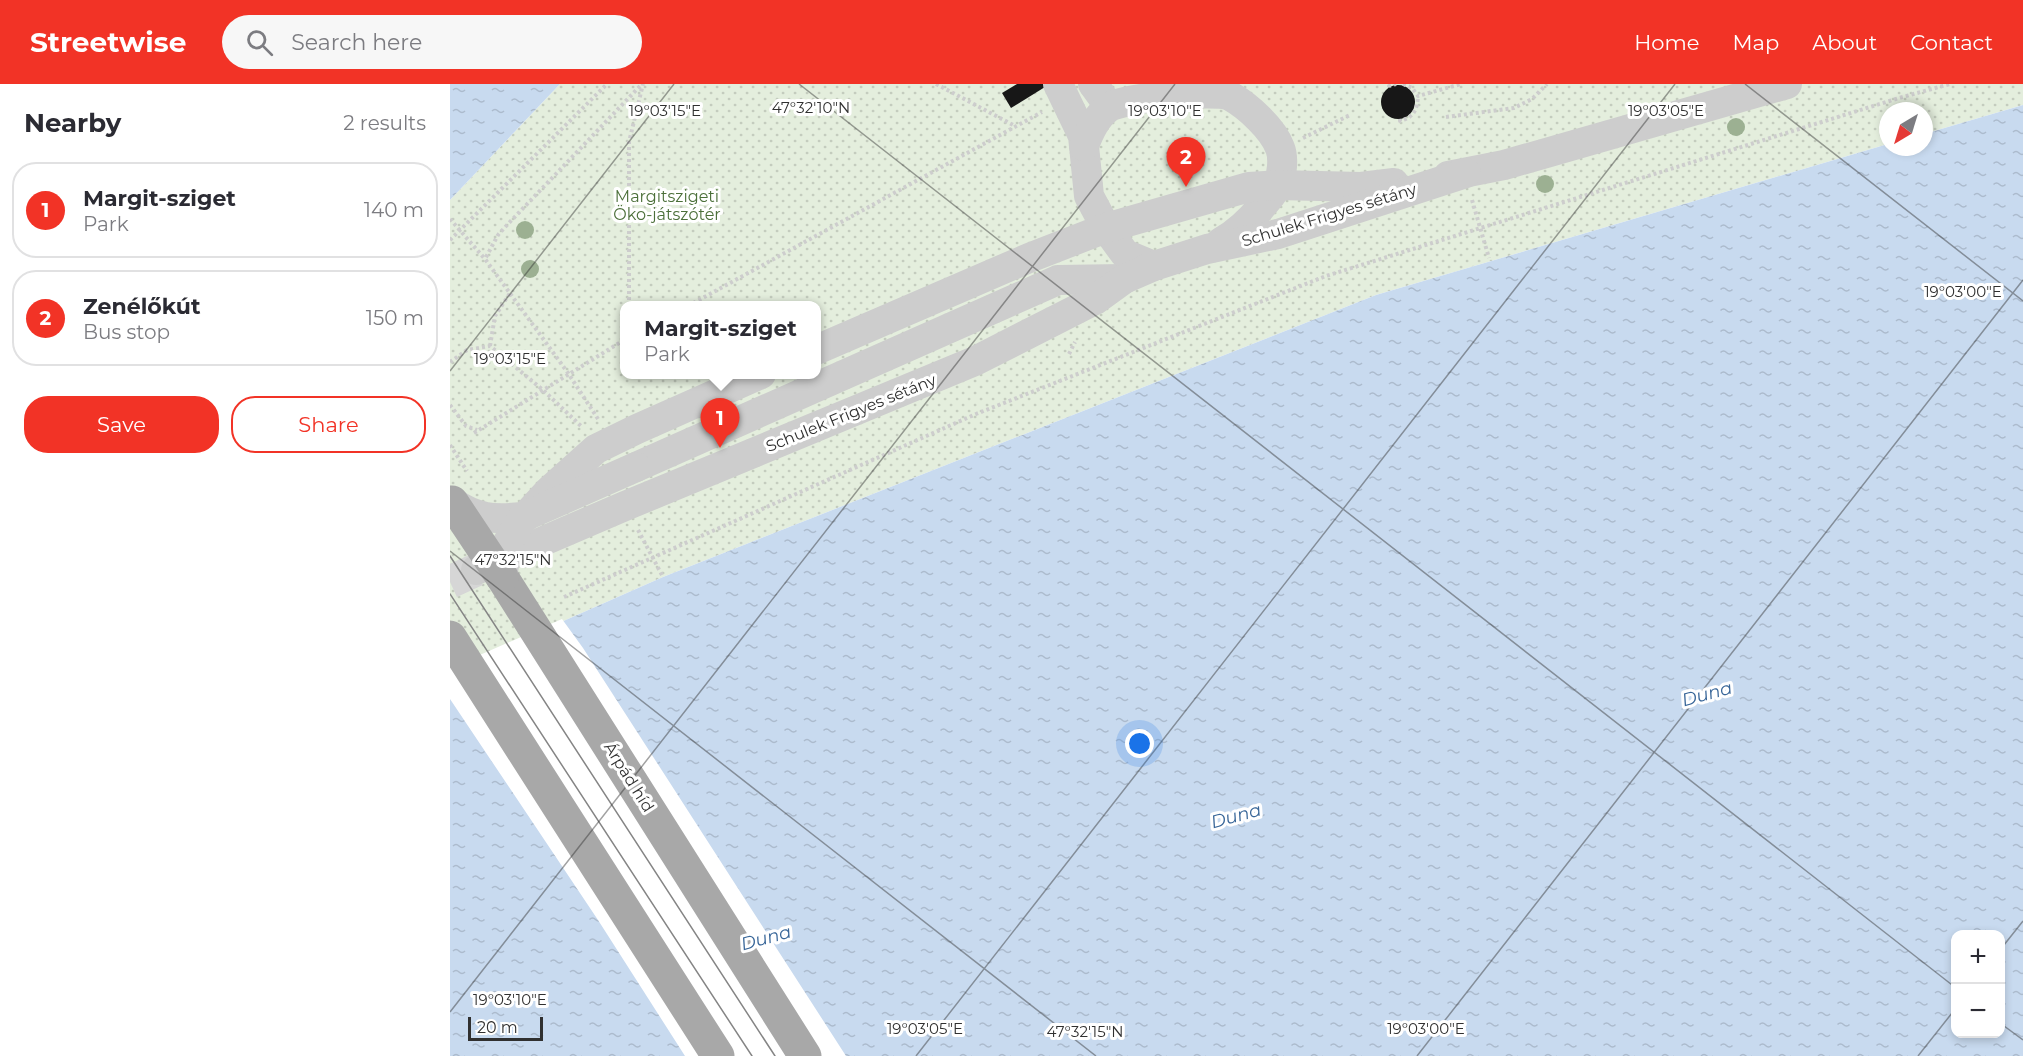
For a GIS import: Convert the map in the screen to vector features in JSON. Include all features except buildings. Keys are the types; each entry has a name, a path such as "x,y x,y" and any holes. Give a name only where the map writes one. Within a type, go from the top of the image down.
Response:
{"main road":[{"name":"Árpád híd","path":"451,500 805,1056"},
{"path":"450,637 718,1056"}],"street":[{"name":"Schulek Frigyes sétány","path":"821,348 1029,258 1106,228 1249,187 1278,185 1361,187 1466,173 1504,165 1786,84"},
{"path":"1060,87 1083,136 1089,196 1106,228 1125,254 1154,266"},
{"path":"1084,146 1101,95 1215,93 1228,95 1259,117 1281,148 1282,165 1278,185 1253,218 1233,236 1207,249"},
{"name":"Schulek Frigyes sétány","path":"752,379 637,429 600,439 476,570 975,362 1095,300 1124,279 1154,266 1207,249 1278,234 1466,173"},
{"name":"Schulek Frigyes sétány","path":"1058,280 1106,228"},
{"name":"Schulek Frigyes sétány","path":"451,500 466,512 482,517 503,519 523,517 1058,280 1124,279"},
{"path":"600,439 624,473 625,506"},
{"path":"551,506 624,473"},
{"path":"502,577 508,542 523,517"}],"path":[{"path":"450,240 608,84"},
{"path":"485,259 498,235 642,84"},
{"path":"629,301 629,142 642,84"},
{"path":"936,84 1016,126"},
{"path":"1389,87 1396,84"},
{"path":"1400,119 1403,121 1413,116 1418,96 1412,88 1402,84"},
{"path":"1418,96 1461,84"},
{"path":"1446,117 1514,108 1532,99 1547,84"},
{"path":"564,597 976,414 1326,276 1950,84"},
{"path":"697,301 1048,109 1060,87"},
{"path":"1281,148 1350,115"},
{"path":"1473,203 1489,258"},
{"path":"450,219 485,259 568,373 600,439"},
{"path":"490,346 495,316 510,293"},
{"path":"450,405 466,426 476,431 620,342"},
{"path":"450,362 467,350 490,346 543,390 590,435 600,439"},
{"path":"450,445 466,471"},
{"path":"625,506 663,577"}],"green space":[{"name":"Margitszigeti Öko-játszótér","path":"560,84 2023,84 2023,105 1933,131 1933,102 1879,102 1879,147 1376,295 663,577 450,671 450,200"}],"water":[{"path":"450,84 560,84 450,200"},
{"name":"Duna","path":"2023,105 2023,1056 450,1056 450,671 663,577 1376,295 1879,147 1879,156 1933,156 1933,131"}],"pier":[{"path":"562,619 583,648 846,1056 685,1056 598,920 450,699 450,668"}],"tunnel":[{"path":"450,582 476,570"}],"tram line":[{"path":"450,556 775,1056"},
{"path":"450,594 752,1056"}],"place":[{"name":"Zenélőkút","path":"1186,187"},
{"name":"Margit-sziget","path":"720,448"}]}
